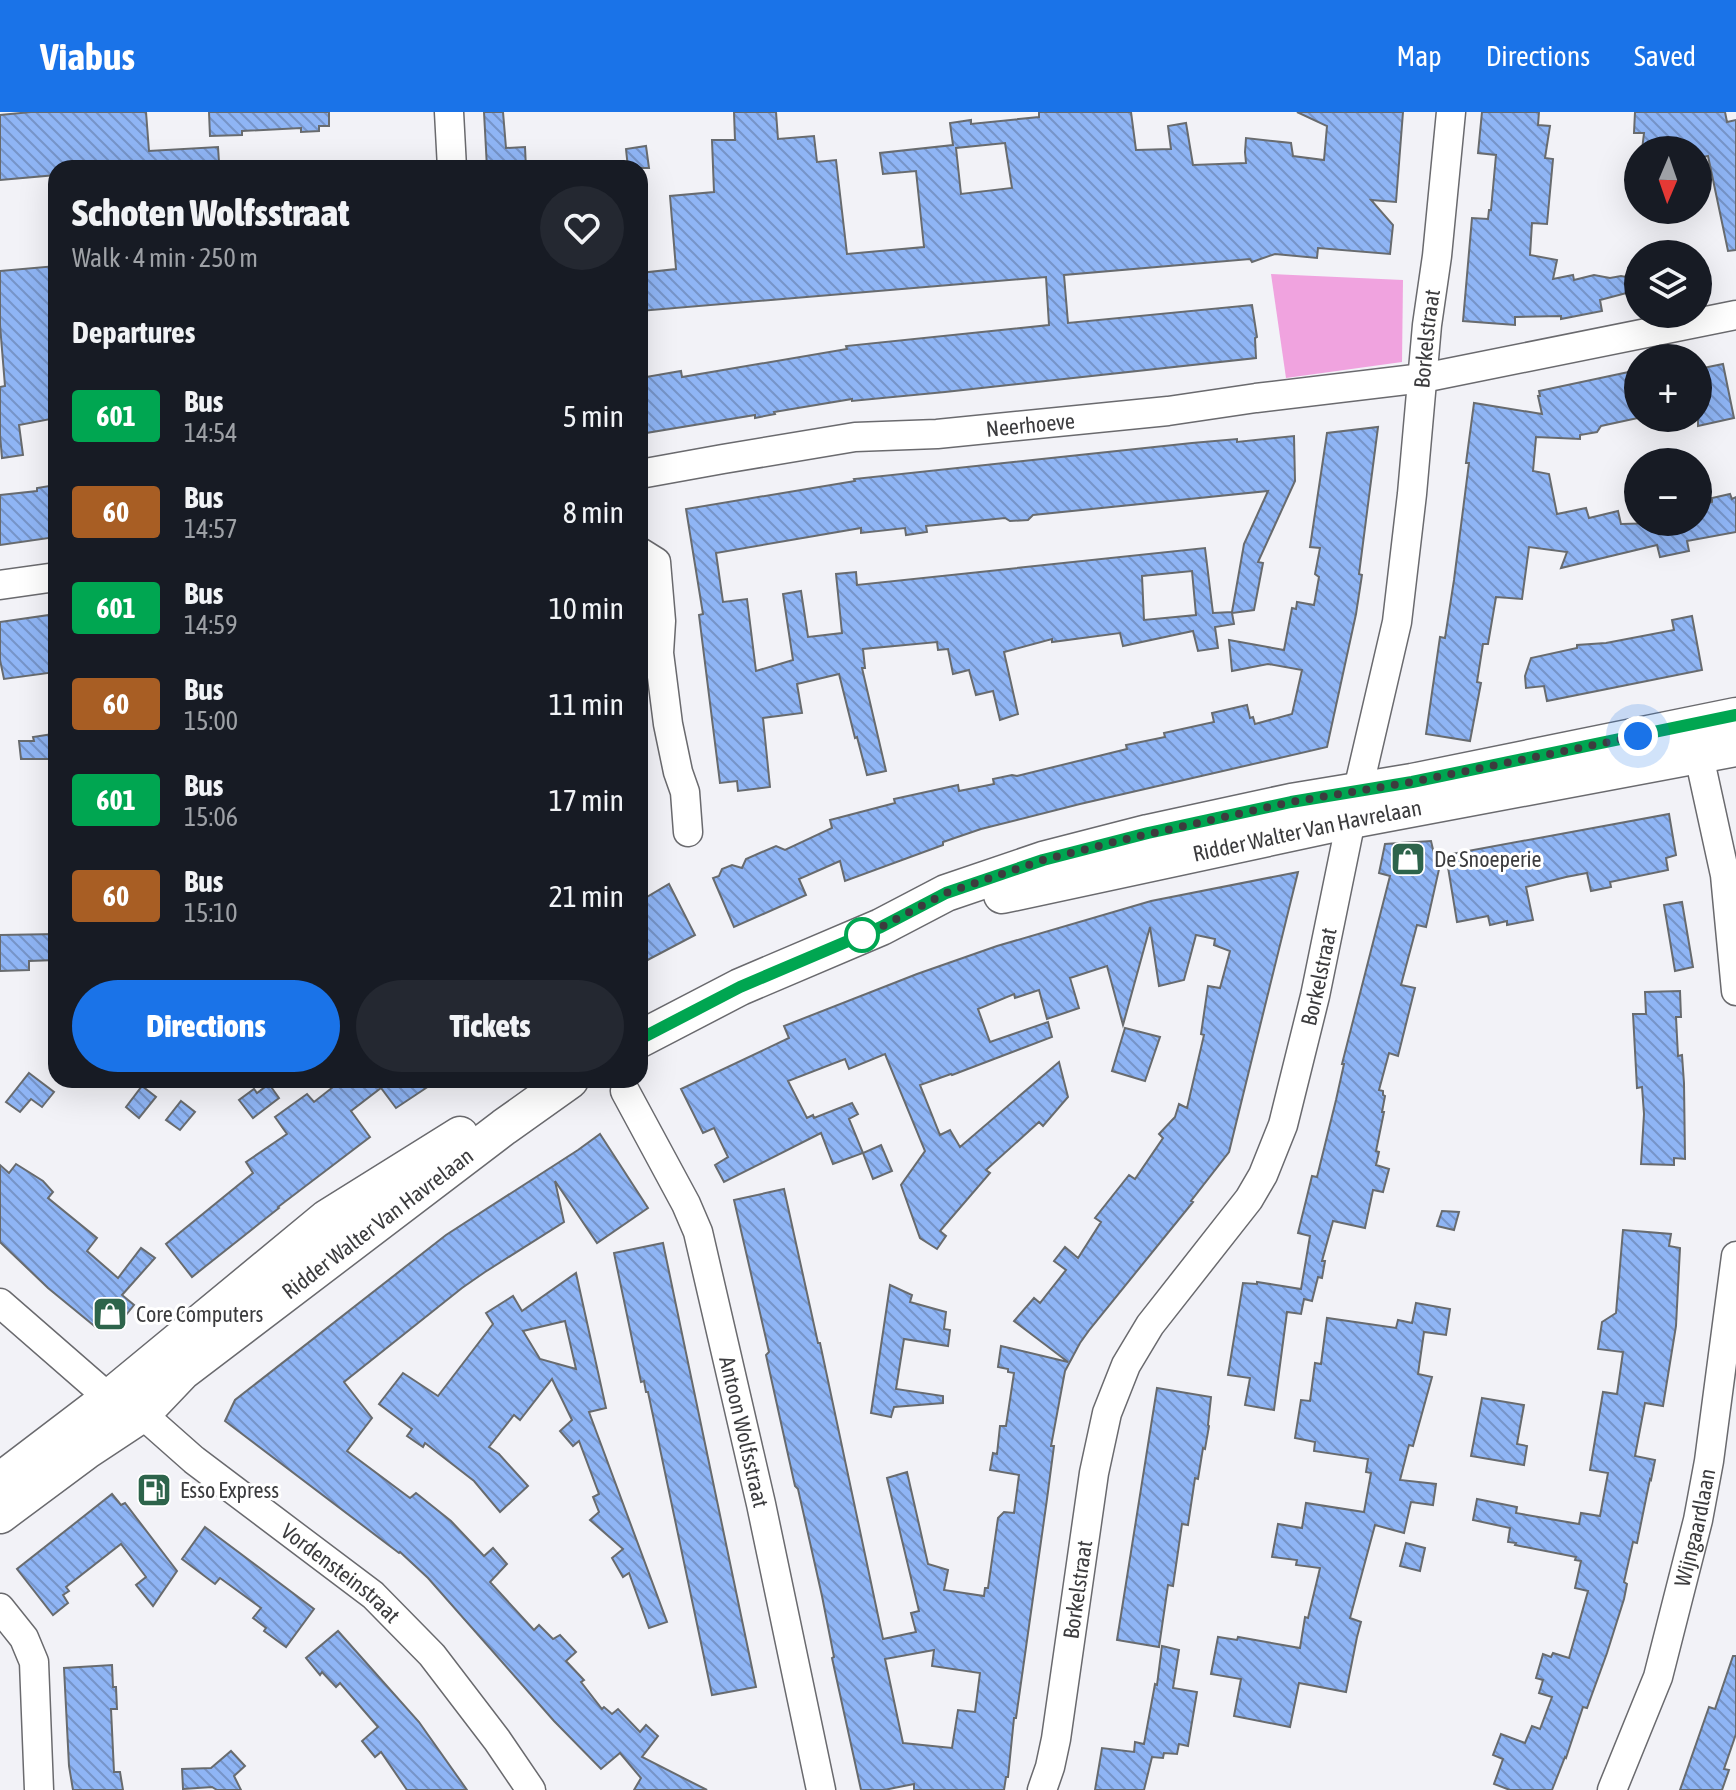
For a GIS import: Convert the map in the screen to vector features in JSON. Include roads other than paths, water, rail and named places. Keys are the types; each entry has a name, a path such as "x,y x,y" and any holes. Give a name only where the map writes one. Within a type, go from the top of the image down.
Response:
{"main road":[{"name":"Ridder Walter Van Havrelaan","path":"1354,806 1736,716"},
{"name":"Ridder Walter Van Havrelaan","path":"648,1035 740,987 881,927 946,893 1043,860 1291,802 1354,806 1620,769 1736,748"},
{"name":"Ridder Walter Van Havrelaan","path":"0,1481 109,1398 327,1218 501,1108 542,1088"},
{"name":"Ridder Walter Van Havrelaan","path":"0,1515 142,1414 182,1372 559,1088"}],"street":[{"path":"449,112 452,160"},
{"name":"Borkelstraat","path":"1042,1790 1056,1739 1094,1473 1107,1413 1126,1365 1150,1325 1249,1199 1268,1162 1283,1125 1315,996 1354,806 1397,622 1451,112"},
{"name":"Neerhoeve","path":"648,473 855,437 937,434 1168,411 1423,378 1736,315"},
{"path":"648,557 656,562 661,621 659,653 668,724 685,792 688,832"},
{"path":"0,585 48,578"},
{"path":"1699,756 1725,875 1736,991"},
{"name":"Antoon Wolfsstraat","path":"625,1091 698,1232 761,1504 821,1790"},
{"name":"Wijngaardlaan","path":"1612,1790 1658,1677 1698,1520 1709,1461 1736,1256"},
{"name":"Vordensteinstraat","path":"0,1303 109,1398 142,1414 194,1460 373,1595 432,1655 531,1790"},
{"path":"0,1608 24,1638 34,1662 39,1790"}],"place":[{"name":"De Snoeperie","path":"1408,859"},
{"name":"Core Computers","path":"110,1314"},
{"name":"Esso Express","path":"154,1490"}]}
